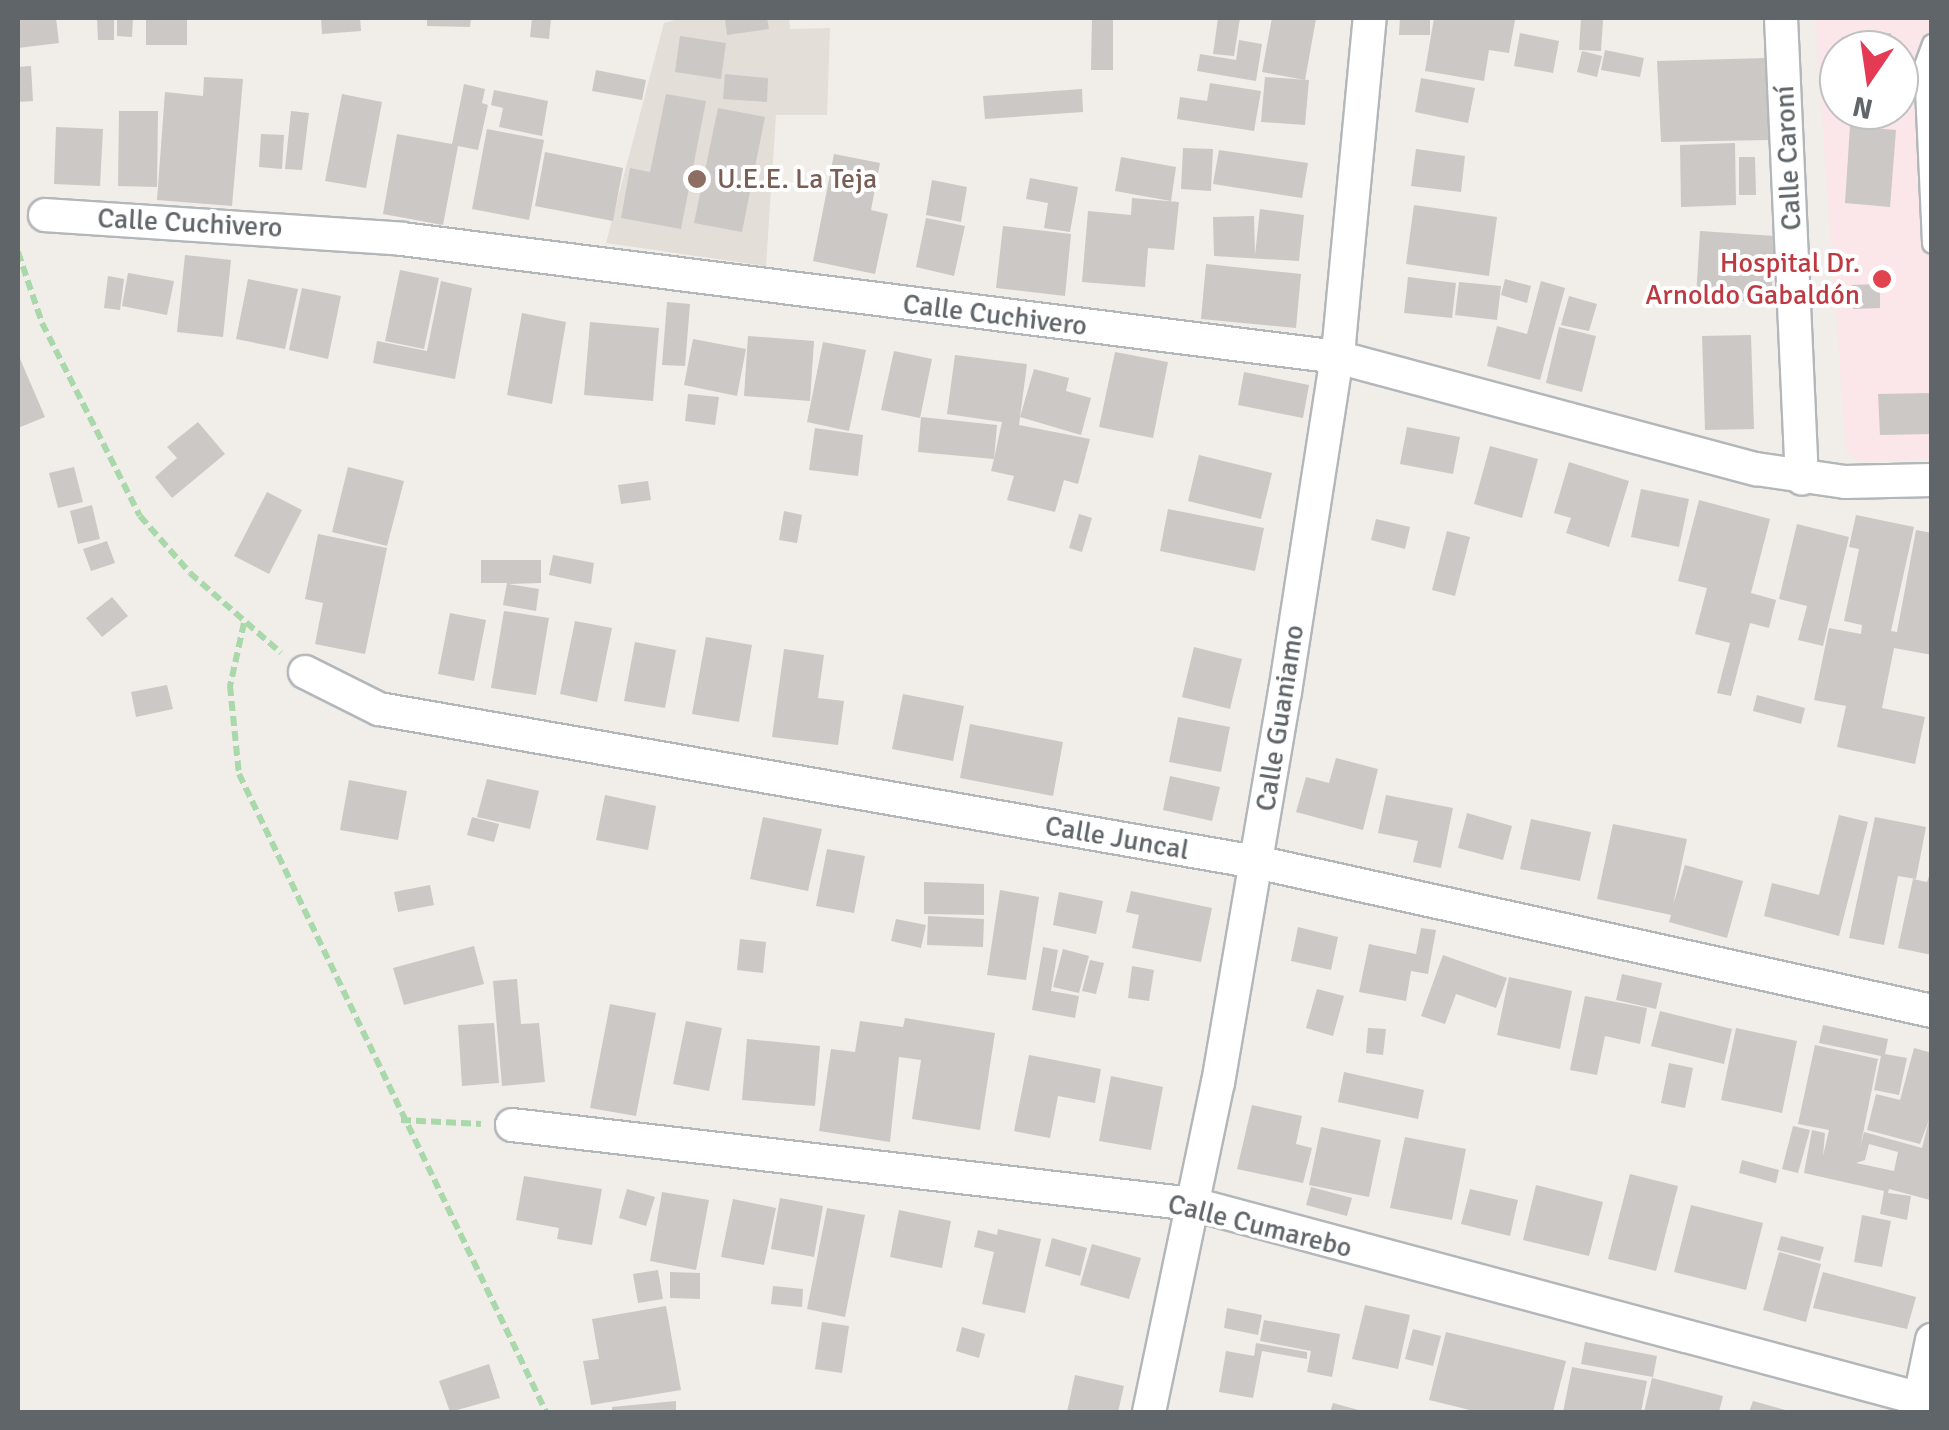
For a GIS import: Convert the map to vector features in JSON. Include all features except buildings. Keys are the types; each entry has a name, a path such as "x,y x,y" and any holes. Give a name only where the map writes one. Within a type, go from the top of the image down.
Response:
{"street":[{"name":"Calle Guaniamo","path":"1150,1412 1256,862 1337,357 1370,18"},
{"name":"Calle Caroní","path":"1782,18 1802,478"},
{"name":"Calle Cuchivero","path":"46,215 402,240 1337,357 1802,478 1932,480"},
{"name":"Calle Juncal","path":"305,672 351,700 393,712 1256,862 1932,1011"},
{"name":"Calle Cumarebo","path":"512,1125 1192,1204 1923,1405"},
{"path":"1923,1405 1932,1340"}],"lane":[{"path":"1932,44 1924,66 1932,244"}],"path":[{"path":"18,252 42,323 140,516 244,624 305,672"},
{"path":"244,624 230,686 239,774 401,1120 546,1412"},
{"path":"401,1120 512,1125"}],"shaded area":[{"name":"U.E.E. La Teja","path":"682,18 789,18 790,29 830,28 827,115 776,115 766,266 606,243 664,23"},
{"name":"Hospital Dr. Arnoldo Gabaldón","path":"1815,18 1931,18 1931,459 1860,462 1846,452 1823,130 1919,130 1919,30 1819,30 1819,74"}],"place":[{"name":"U.E.E. La Teja","path":"697,179"},
{"name":"Hospital Dr. Arnoldo Gabaldón","path":"1882,279"}]}
